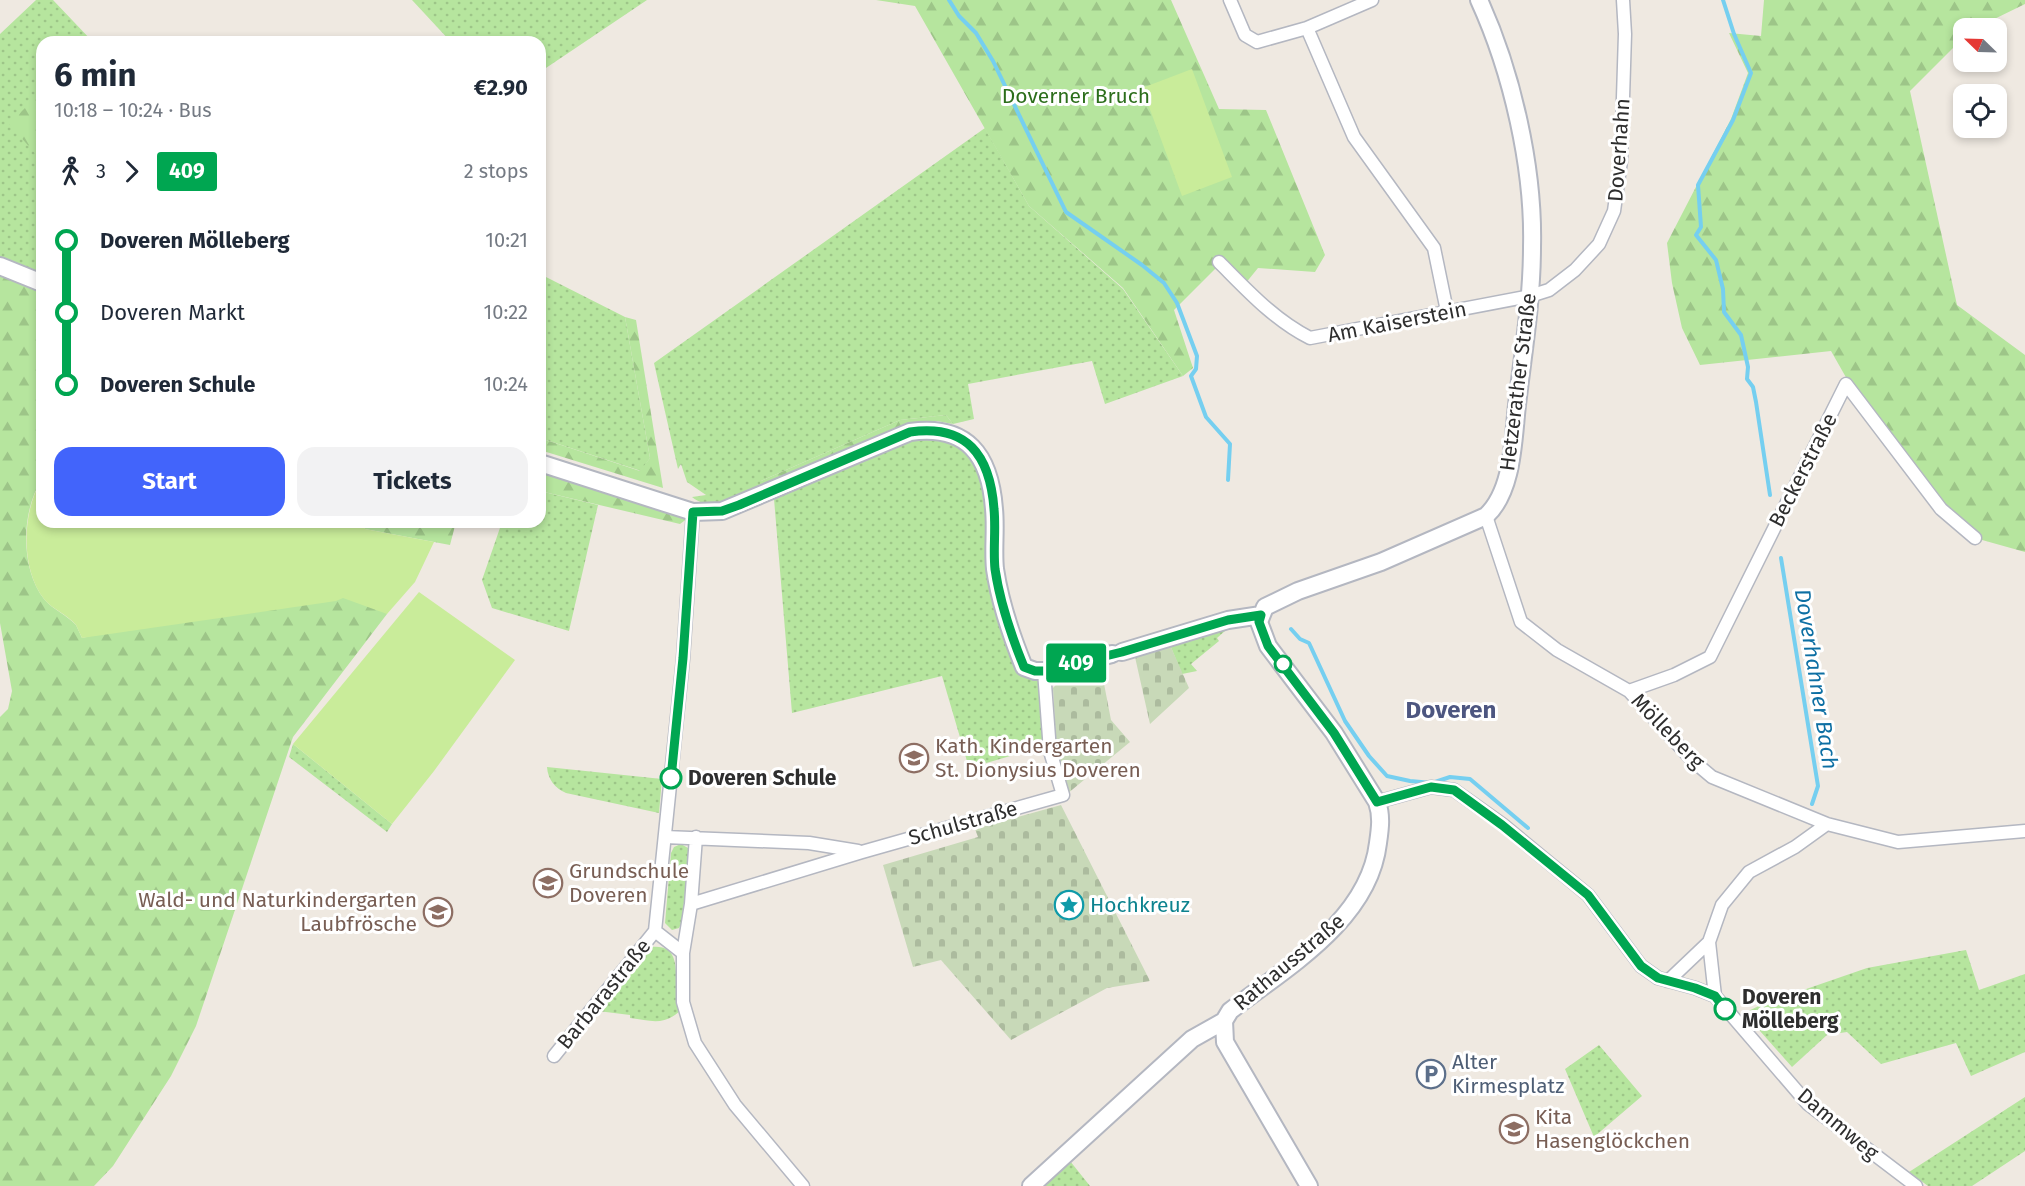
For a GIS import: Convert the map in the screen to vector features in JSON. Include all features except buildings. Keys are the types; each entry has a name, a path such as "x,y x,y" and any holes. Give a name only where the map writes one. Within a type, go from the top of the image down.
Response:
{"street":[{"path":"1230,0 1245,35 1257,42 1307,28 1372,0"},
{"name":"Hetzerather Straße","path":"1479,0 1489,20 1510,84 1521,131 1529,188 1533,245 1530,296 1505,489 1486,516"},
{"name":"Doverhahn","path":"1530,296 1549,290 1575,270 1599,244 1614,211 1621,161 1625,34 1623,0"},
{"path":"1307,28 1354,137 1434,248 1447,311"},
{"name":"Am Kaiserstein","path":"1219,261 1254,296 1296,331 1310,338 1530,296"},
{"path":"0,266 36,281"},
{"name":"Beckerstraße","path":"1629,691 1674,675 1710,657 1846,384 1941,508 1975,538"},
{"path":"546,465 693,512 722,511 910,432 934,430 962,438 976,451 988,480 994,507 995,568 1011,635 1024,667 1044,671 1117,653 1228,620 1261,615"},
{"path":"655,931 683,658 693,512"},
{"path":"1486,516 1381,562 1298,591 1265,606 1259,622 1268,646 1334,733 1377,802 1431,787 1454,790 1502,825 1588,895 1641,966 1658,978 1715,996"},
{"name":"Mölleberg","path":"1486,516 1521,622 1557,650 1629,691 1693,761 1712,777 1827,824 1898,842 2025,831"},
{"name":"Schulstraße","path":"691,904 862,852 1063,795 1050,751 1044,671"},
{"name":"Rathausstraße","path":"1031,1186 1192,1039 1224,1021 1230,1011 1316,944 1349,911 1374,869 1381,825 1381,812 1377,802"},
{"path":"1715,996 1709,942 1722,905 1749,872 1795,847 1827,824"},
{"name":"Schulstraße","path":"665,837 809,843 862,852"},
{"name":"Barbarastraße","path":"696,837 691,904 683,953 683,1002 695,1043 735,1105 803,1186"},
{"name":"Barbarastraße","path":"554,1056 655,931 683,953"},
{"path":"1668,981 1709,942"},
{"name":"Dammweg","path":"1715,996 1808,1104 1916,1186"},
{"path":"1224,1021 1225,1042 1309,1186"}],"green space":[{"path":"36,0 53,0 87,36 36,36 36,274 0,259 0,34"},
{"path":"412,0 647,0 546,68 546,36 445,36"},
{"name":"Doverner Bruch","path":"876,0 1171,0 1219,109 1266,110 1325,255 1315,272 1258,268 1245,284 1221,263 1174,310 1193,368 1183,376 1123,288 1029,206 915,6"},
{"path":"1764,0 2025,0 2025,4 1996,18 1953,18 1953,48 1910,91 1957,305 2025,355 2025,552 1975,538 1941,509 1864,409 1831,351 1700,365 1682,328 1672,283 1667,243 1731,119 1748,73 1729,33 1761,36"},
{"path":"1192,69 1232,177 1182,196 1142,88"},
{"path":"36,97 36,154 9,124"},
{"path":"985,128 1029,206 1123,289 1183,376 1105,404 1092,361 968,384 974,419 953,424 946,415 900,420 761,481 769,487 730,503 710,504 692,497 706,495 687,482 681,464 678,469 654,363"},
{"path":"0,274 36,289 36,490 27,523 27,556 36,586 44,599 76,625 82,638 393,566 387,614 293,737 196,1026 171,1076 113,1166 94,1186 0,1186 0,717 8,709 12,691 0,623"},
{"path":"546,277 625,317 650,458 641,471 546,440"},
{"path":"625,317 636,320 663,488 546,452 546,440 640,471 650,458"},
{"path":"946,415 953,424 937,421 900,427 769,487 759,486 761,481 900,420"},
{"path":"940,435 962,447 978,466 1021,668 1040,680 1045,746 969,768 942,676 792,713 774,499 914,436"},
{"path":"546,471 688,518 680,524 546,492"},
{"path":"36,490 36,528 365,528 434,542 415,582 387,614 343,598 336,601 82,638 73,621 44,599 31,572 26,539"},
{"path":"546,492 598,505 569,631 492,608 482,580 500,528 546,528"},
{"path":"365,528 454,528 450,545"},
{"path":"419,592 515,660 434,771 392,824 293,744"},
{"path":"1224,630 1217,638 1219,641 1191,664 1197,671 1182,674 1170,645"},
{"path":"1170,645 1189,688 1150,724 1135,657"},
{"path":"1100,663 1111,720 1130,742 1067,794 1056,742 1053,688 1069,671"},
{"path":"293,744 392,824 387,832 289,757"},
{"path":"547,767 662,779 659,813 566,793 553,783"},
{"path":"1061,805 1150,981 1107,988 1011,1040 941,960 913,967 883,865 978,837 975,829"},
{"path":"681,844 688,848 689,852 682,922 679,928 672,930 665,923 671,853 674,847"},
{"path":"650,947 665,949 673,956 681,1010 669,1018 657,1021 598,1011 645,949"},
{"path":"1966,950 1979,990 2025,974 2025,1052 1971,1076 1956,1043 1881,1064 1847,1032 1827,1035 1792,1067 1744,1013 1763,1004 1867,968"},
{"path":"1599,1045 1642,1096 1594,1137 1565,1069"},
{"path":"2025,1097 2025,1151 1972,1186 1928,1186 1909,1172"},
{"path":"1070,1161 1090,1186 1042,1186"}],"waterway":[{"path":"949,0 959,16 976,33 993,61 1066,212 1164,283 1177,303 1197,356 1196,369 1191,376 1206,417 1230,444 1228,480"},
{"name":"Doverhahner Bach","path":"1723,0 1734,34 1751,73 1733,120 1698,185 1701,227 1696,235 1716,260 1723,289 1724,312 1741,335 1748,367 1747,379 1753,387 1756,402 1770,495"},
{"name":"Doverhahner Bach","path":"1781,558 1818,786 1812,804"},
{"path":"1291,629 1300,639 1309,643 1345,721 1369,756 1387,776 1432,783 1450,777 1470,779 1528,828"}],"bus line":[{"name":"409","path":"671,778 683,658 693,512 722,511 739,505 897,436 925,430 943,431 962,438 972,446 979,456 988,480 994,507 995,568 1011,635 1024,667 1044,671 1122,652 1228,620 1261,615 1259,622 1268,646 1334,733 1377,802 1431,787 1454,790 1502,825 1588,895 1641,966 1658,978 1715,996 1725,1009"}],"place":[{"name":"Kath. Kindergarten St. Dionysius Doveren","path":"914,758"},
{"name":"Doveren Schule","path":"671,778"},
{"name":"Grundschule Doveren","path":"548,883"},
{"name":"Hochkreuz","path":"1069,905"},
{"name":"Wald- und Naturkindergarten Laubfrösche","path":"438,912"},
{"name":"Doveren Mölleberg","path":"1725,1009"},
{"name":"Alter Kirmesplatz","path":"1431,1074"},
{"name":"Kita Hasenglöckchen","path":"1514,1129"}],"district":[{"name":"Doveren","path":"1451,710"}]}
